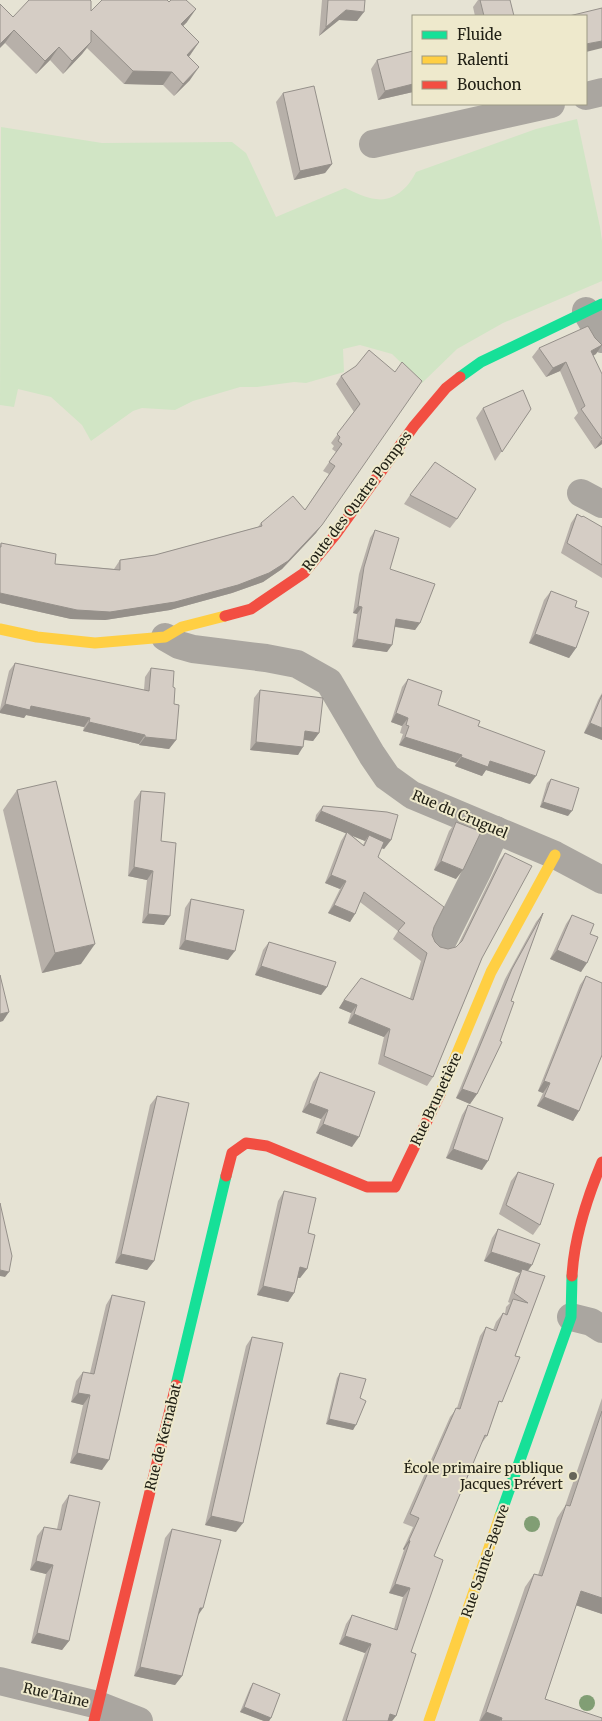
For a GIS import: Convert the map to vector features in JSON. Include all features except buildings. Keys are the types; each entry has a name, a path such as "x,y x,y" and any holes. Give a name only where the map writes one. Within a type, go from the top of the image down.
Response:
{"street":[{"path":"587,96 602,92"},
{"path":"373,144 547,105"},
{"path":"594,308 602,339"},
{"name":"Route des Quatre Pompes","path":"0,628 38,637 95,643 165,637 182,627 250,609 304,573 336,534 414,426 446,388 481,362 594,308"},
{"name":"Rue du Cruguel","path":"165,637 179,645 192,649 266,658 297,664 329,682 372,755 388,777 412,795 555,855 602,880"},
{"path":"442,942 496,830"},
{"name":"Rue Brunetière","path":"232,1153 246,1143 268,1146 367,1187 395,1187 444,1086 491,972 555,855"},
{"name":"Rue de Kernabat","path":"96,1713 232,1153"},
{"path":"602,1162 587,1199 573,1260 571,1317 591,1322 602,1329"},
{"name":"Rue Sainte-Beuve","path":"429,1721 571,1317"},
{"name":"Rue Taine","path":"0,1682 96,1713 139,1721"}],"green space":[{"path":"577,119 600,227 602,281 503,323 457,349 422,383 392,354 360,345 343,349 344,372 306,383 294,382 257,387 240,387 193,401 175,410 142,408 133,411 91,441 82,425 51,397 18,389 14,407 0,405 1,127 102,143 232,142 246,153 276,217 345,188 372,198 389,198 405,188 416,172 536,129"}],"traffic: fast":[{"path":"460,377 481,362 602,304"},
{"path":"176,1385 226,1176"},
{"path":"500,1516 571,1317 572,1276"}],"traffic: slow":[{"path":"0,629 37,637 95,643 165,637 182,627 225,616"},
{"path":"440,1094 491,972 555,855"},
{"path":"429,1721 500,1516"}],"traffic: jam":[{"path":"225,616 251,609 304,573 336,534 414,426 446,388 460,377"},
{"path":"226,1176 232,1153 246,1143 267,1146 367,1187 395,1187 440,1094"},
{"path":"572,1276 575,1247 582,1218 602,1162"},
{"path":"94,1721 176,1385"}],"place":[{"name":"École primaire publique Jacques Prévert","path":"573,1476"}]}
